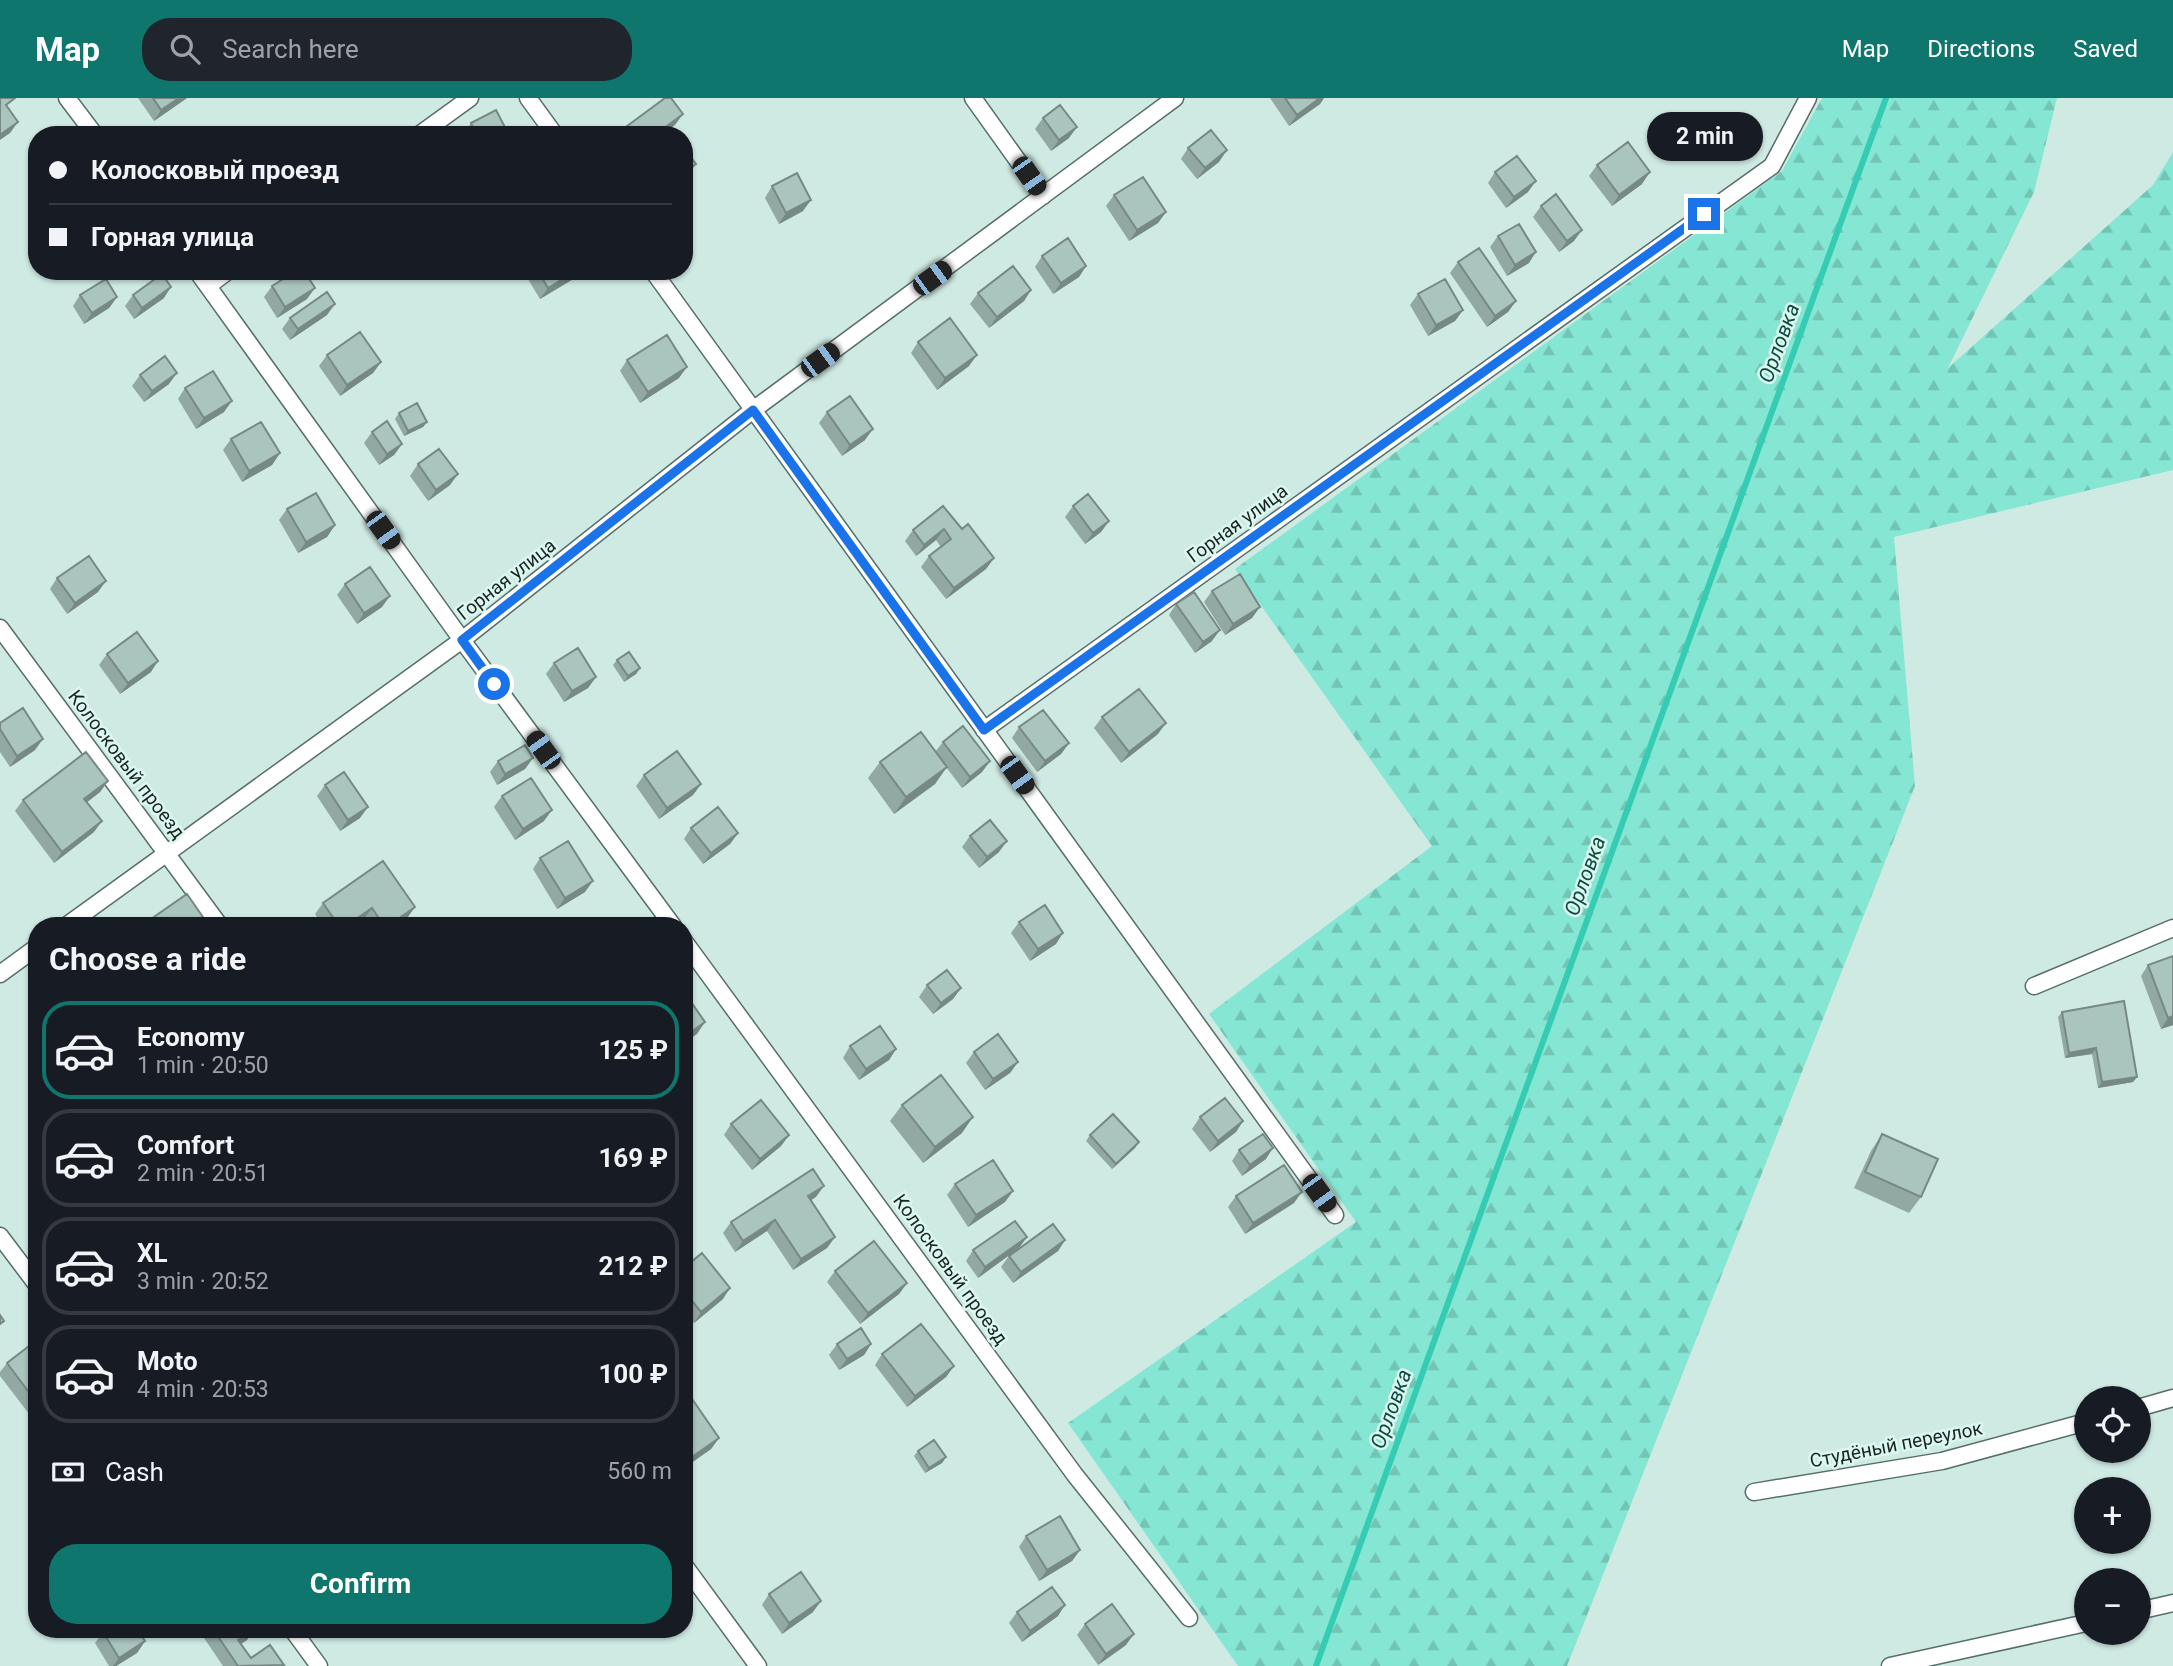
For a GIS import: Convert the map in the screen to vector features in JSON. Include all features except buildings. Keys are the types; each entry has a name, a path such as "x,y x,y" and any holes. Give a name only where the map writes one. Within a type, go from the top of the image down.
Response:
{"street":[{"path":"67,98 87,126"},
{"path":"431,126 470,98"},
{"path":"528,98 548,126"},
{"path":"973,98 1043,195"},
{"name":"Горная улица","path":"204,280 462,640 753,410 1175,98"},
{"name":"Горная улица","path":"984,730 1772,166 1808,98"},
{"path":"208,286 216,280"},
{"path":"659,280 1335,1214"},
{"name":"Колосковый проезд","path":"0,628 214,917"},
{"path":"78,917 462,640 666,917"},
{"path":"2034,986 2173,928"},
{"name":"Колосковый проезд","path":"693,953 1075,1475 1189,1618"},
{"path":"0,974 28,954"},
{"path":"0,1236 28,1273"},
{"path":"2151,1404 2173,1398"},
{"name":"Студёный переулок","path":"1754,1492 1942,1461 2074,1425"},
{"path":"693,1577 758,1666"},
{"path":"2151,1608 2173,1604"},
{"path":"1891,1666 2074,1626"},
{"path":"299,1638 319,1666"}],"green space":[{"path":"1822,98 2057,98 2034,192 1948,368 2153,185 2173,152 2173,470 1894,537 1915,786 1567,1666 1238,1666 1068,1423 1356,1222 1209,1014 1432,846 1235,569 1782,171"}],"waterway":[{"name":"Орловка","path":"1316,1666 1886,98"}],"route":[{"path":"494,684 462,640 753,410 984,730 1704,214"}]}
